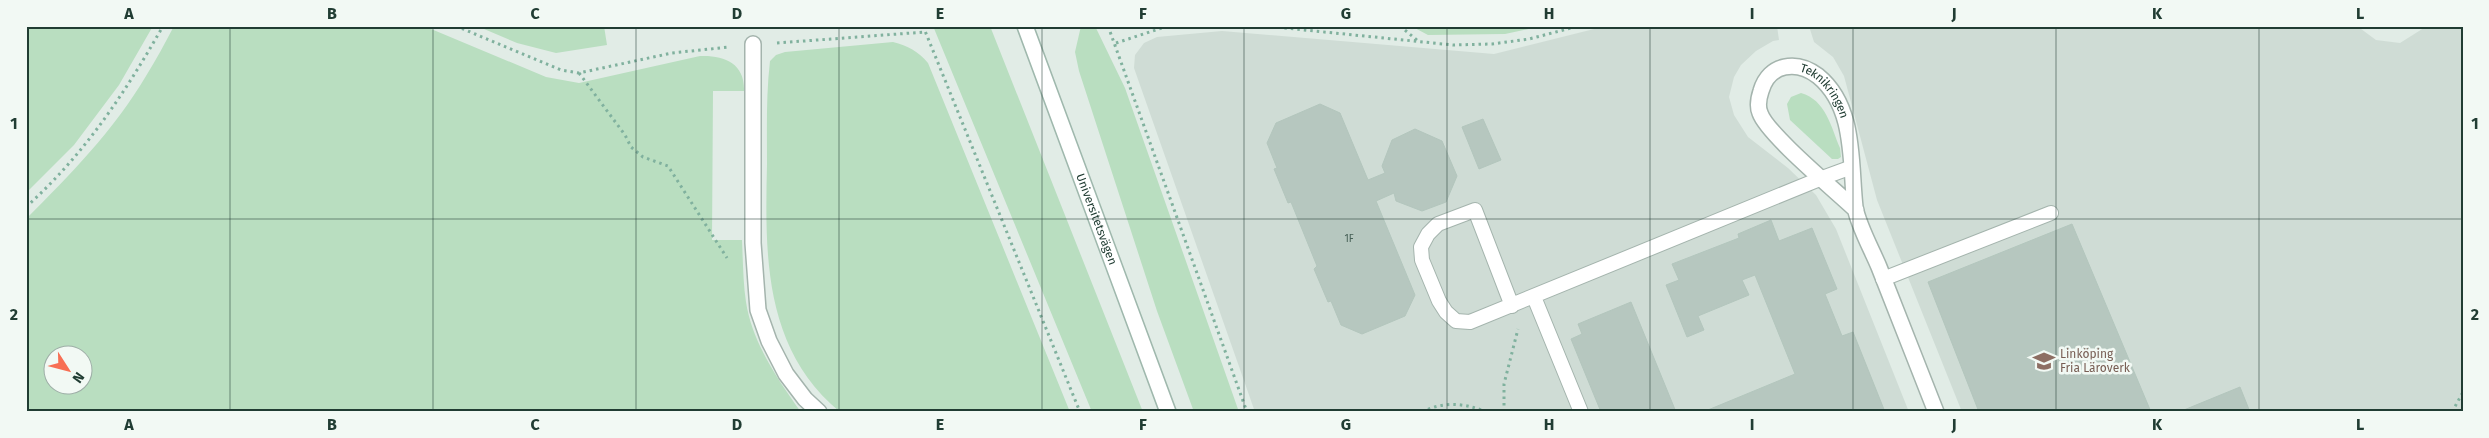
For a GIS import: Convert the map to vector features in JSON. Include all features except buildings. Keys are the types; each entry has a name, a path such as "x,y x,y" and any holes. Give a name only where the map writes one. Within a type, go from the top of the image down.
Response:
{"street":[{"name":"Universitetsvägen","path":"1025,26 1168,412"},
{"path":"753,44 753,243 758,310 786,374 805,399 819,412"},
{"name":"Teknikringen","path":"1856,210 1776,134 1760,113 1759,100 1763,85 1771,73 1786,65 1800,66 1815,74 1834,93 1849,135 1856,210 1936,412"}],"lane":[{"path":"1512,306 1475,210 1438,224 1428,234 1421,247 1422,260 1439,302 1446,312 1456,320 1470,322 1512,306 1534,297 1822,178 1852,167"},
{"path":"1883,279 2050,213"},
{"path":"1534,297 1581,412"}],"path":[{"path":"26,206 82,147 127,89 163,26"},
{"path":"456,26 561,70 579,73 672,53 753,44 925,32"},
{"path":"923,26 1080,412"},
{"path":"1108,26 1116,43 1247,412"},
{"path":"1116,43 1168,26"},
{"path":"1265,26 1453,45 1492,44 1528,39 1579,26"},
{"path":"1400,26 1419,41"},
{"path":"579,73 625,135 631,147 643,157 668,166 730,262"},
{"path":"1504,412 1504,384 1518,330 1512,306"},
{"path":"2452,412 2463,392"},
{"path":"1422,412 1446,404 1468,404 1487,412"}],"shaded area":[{"path":"1606,26 1777,26 1779,40 1773,41 1756,51 1741,65 1734,77 1729,97 1734,115 1748,137 1788,168 1816,195 1836,229 1909,412 1255,412 1134,68 1135,55 1144,43 1157,37 1222,31 1494,54"},
{"path":"1809,26 2357,26 2376,40 2400,43 2427,26 2463,26 2463,412 1962,412 1877,200 1844,76 1833,57 1814,42"}],"green space":[{"path":"26,26 153,26 119,85 74,145 26,193"},
{"path":"174,26 424,26 546,77 579,83 700,56 725,59 737,67 741,74 744,91 713,91 712,240 742,240 746,302 754,332 775,374 801,412 26,412 26,219 75,169 106,133 133,96 157,58"},
{"path":"477,26 604,26 607,45 556,53 517,43"},
{"path":"933,26 990,26 1143,412 1092,412"},
{"path":"1081,26 1095,26 1125,88 1239,412 1194,412 1157,311 1079,71 1075,52"},
{"path":"1411,26 1543,26 1505,34 1428,35"},
{"path":"893,42 912,49 928,63 1070,412 840,412 815,387 796,359 783,329 774,298 769,265 766,198 767,100 770,61 776,55 785,52"},
{"path":"1801,93 1816,102 1826,115 1840,148 1841,157 1838,159 1832,159 1790,120 1787,104 1791,97"}],"place":[{"name":"Linköping Fria Läroverk","path":"2044,361"}]}
